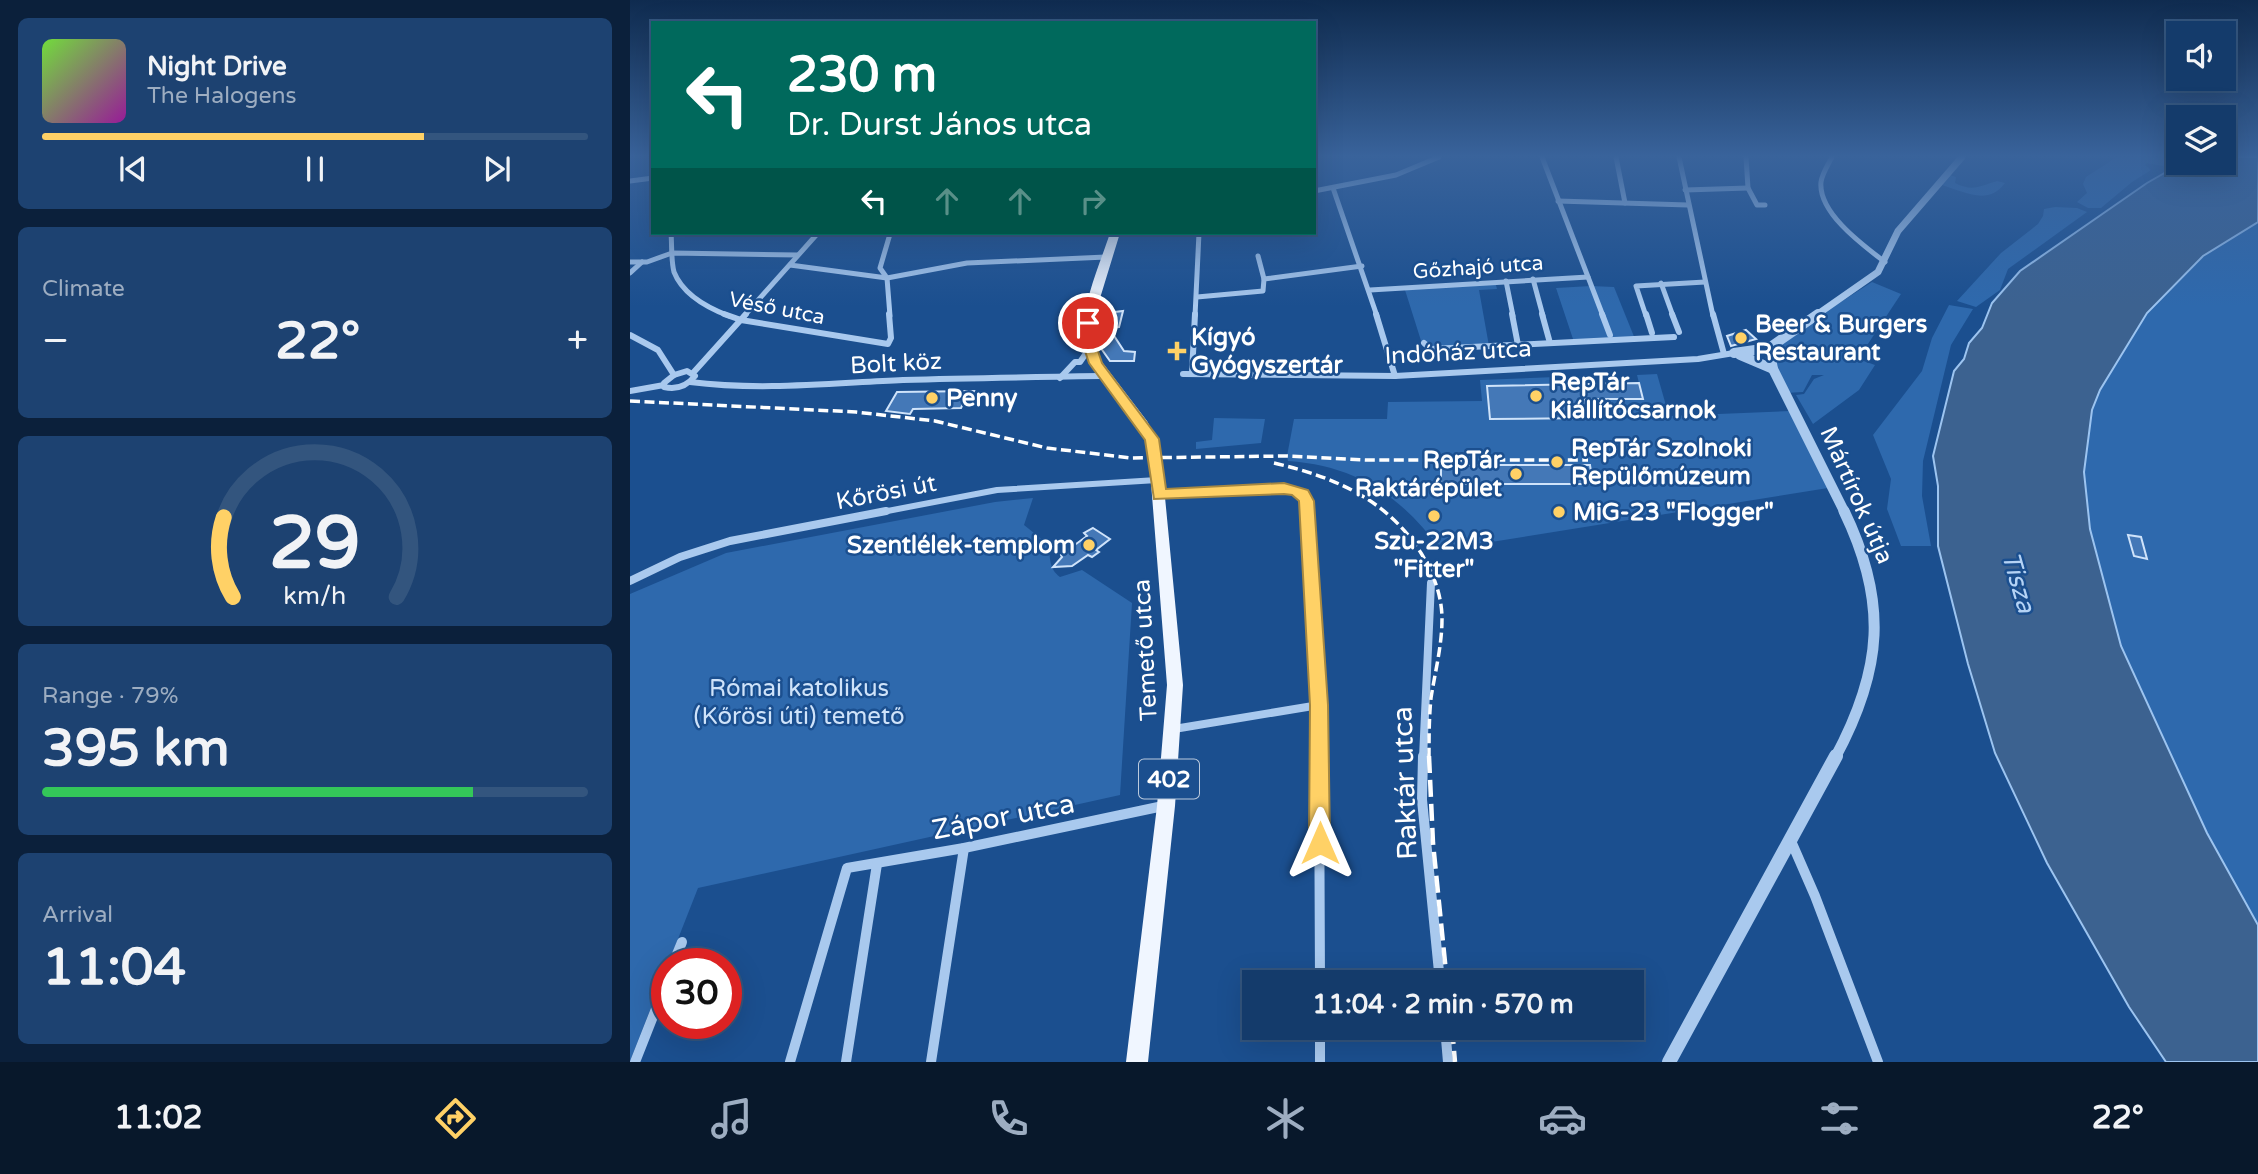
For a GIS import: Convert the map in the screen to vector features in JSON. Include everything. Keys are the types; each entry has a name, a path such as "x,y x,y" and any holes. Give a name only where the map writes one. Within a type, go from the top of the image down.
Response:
{"main road":[{"path":"1089,349 1088,323 1114,235"},
{"name":"402","path":"1089,349 1105,376"},
{"name":"Temető utca","path":"1105,376 1152,439 1175,685 1174,729 1137,1062"}],"street":[{"path":"1340,207 1370,290 1395,376"},
{"path":"1560,207 1610,335"},
{"path":"1688,207 1705,282 1729,354"},
{"path":"1831,207 1856,239 1885,262"},
{"path":"1729,354 1769,348 1866,282 1885,262 1898,231 1919,207"},
{"name":"Véső utca","path":"671,235 674,271 695,299 726,317 741,320 888,344 891,338 887,278"},
{"path":"690,382 694,378 693,373 816,235"},
{"path":"887,278 880,268 890,235"},
{"path":"1192,373 1199,235"},
{"path":"630,262 642,262 672,253 798,255"},
{"path":"1197,298 1263,291 1264,279 1258,256"},
{"path":"790,265 887,278 967,263 1106,257"},
{"path":"630,273 642,262"},
{"path":"1264,279 1362,266"},
{"name":"Gőzhajó utca","path":"1370,290 1588,277"},
{"path":"1533,279 1550,343"},
{"path":"1506,281 1518,345"},
{"path":"1652,333 1636,286 1705,282"},
{"path":"1424,343 1432,349 1676,334 1661,283"},
{"path":"630,335 664,355 674,375"},
{"name":"Mártírok útja","path":"1669,1062 1849,732 1860,708 1872,658 1872,583 1847,516 1773,369 1769,348"},
{"path":"1060,378 1075,362 1080,362 1089,349"},
{"path":"1729,354 1756,360 1773,369"},
{"name":"Indóház utca","path":"1183,374 1395,376 1698,359 1729,354"},
{"path":"664,385 674,375 693,373"},
{"name":"Bolt köz","path":"630,391 664,385 673,389 690,382 721,386 798,386 901,380 1105,376"},
{"name":"Kőrösi út","path":"630,581 680,557 730,541 997,490 1284,489 1303,494 1307,501 1319,705"},
{"name":"Raktár utca","path":"1431,583 1424,690 1422,800 1439,970"},
{"path":"1174,729 1319,705 1320,970"},
{"name":"Zápor utca","path":"790,1062 847,868 964,848 1166,806"},
{"path":"1790,837 1878,1062"},
{"path":"930,1062 964,848"},
{"path":"846,1062 877,864"},
{"path":"680,948 682,942"},
{"path":"635,1062 651,1022"},
{"path":"1320,1040 1320,1062"},
{"path":"1446,1040 1448,1062"}],"green space":[{"path":"2077,208 2087,212 2008,269 2000,290 1976,307 1957,301 2001,253 2038,224 2044,209"},
{"path":"2258,222 2258,925 2207,833 2121,646 2090,529 2084,472 2092,410 2100,390 2147,313 2203,256"},
{"path":"1495,281 1497,289 1479,290 1489,346 1423,347 1405,290"},
{"path":"1872,282 1901,294 1858,359 1875,365 1859,390 1813,424 1796,395 1804,394 1814,379 1824,375 1812,375 1803,392 1785,393 1769,348"},
{"path":"1614,287 1635,339 1574,342 1556,288"},
{"path":"1949,305 1973,309 1951,345 1923,461 1922,496 1931,546 1901,546 1887,509 1891,479 1873,435 1922,371 1932,338"},
{"name":"RepTár Szolnoki Repülőmúzeum","path":"1657,374 1669,416 1790,411 1828,488 1441,550 1410,514 1375,487 1335,469 1288,461 1294,419 1387,419 1388,402 1482,401 1480,380 1581,376 1582,385 1639,383 1637,375"},
{"path":"1214,418 1265,419 1261,443 1196,449 1196,442 1212,440"},
{"name":"Római katolikus (Kőrösi úti) temető","path":"1033,498 1024,525 1049,545 1051,563 1056,574 1060,577 1082,570 1132,603 1120,795 698,888 674,948 651,948 651,1008 630,1061 630,594 726,553 995,502"}],"water":[{"name":"Tisza","path":"2113,207 2258,207 2258,222 2203,256 2147,313 2100,390 2092,410 2084,472 2090,529 2121,646 2207,833 2258,925 2258,1062 2166,1062 2129,1007 2047,863 1995,753 1968,664 1938,546 1938,486 1933,456 1954,371 1964,359 1969,343 1982,328 1992,303 2020,271"}],"building":[{"path":"1123,311 1119,327 1109,328 1124,351 1135,352 1134,361 1110,361 1098,344 1107,313"},
{"name":"Beer & Burgers Restaurant","path":"1746,330 1756,339 1731,346 1727,336"},
{"name":"RepTár Kiállítócsarnok","path":"1639,383 1643,399 1585,399 1588,418 1490,419 1487,386"},
{"name":"Penny","path":"974,391 968,404 963,404 961,408 913,409 910,414 886,411 897,392"},
{"name":"RepTár Raktárépület","path":"1441,465 1590,465 1593,484 1441,484"},
{"name":"Szentlélek-templom","path":"1093,528 1110,539 1096,550 1099,552 1092,557 1088,555 1072,566 1053,567 1061,555 1087,536 1084,533"},
{"path":"2128,535 2141,537 2147,559 2134,556"}],"railway":[{"path":"630,401 856,412 935,421 1047,448 1131,458 1287,456 1365,460 1588,460"},
{"path":"1274,463 1338,483 1375,504 1392,518 1421,553 1433,576 1442,610 1440,649 1429,720 1429,756"},
{"path":"1429,756 1433,843 1446,970"},
{"path":"1453,1040 1455,1062"}],"place":[{"name":"Beer & Burgers Restaurant","path":"1741,338"},
{"name":"Kígyó Gyógyszertár","path":"1177,351"},
{"name":"RepTár Kiállítócsarnok","path":"1536,396"},
{"name":"Penny","path":"932,398"},
{"name":"RepTár Szolnoki Repülőmúzeum","path":"1557,462"},
{"name":"RepTár Raktárépület","path":"1516,474"},
{"name":"MiG-23 \"Flogger\"","path":"1559,512"},
{"name":"Szu-22M3 \"Fitter\"","path":"1434,516"},
{"name":"Szentlélek-templom","path":"1089,545"}],"route":[{"path":"1088,323 1089,349 1096,363 1152,439 1159,495 1284,489 1303,494 1307,501 1319,705 1320,843"}]}
